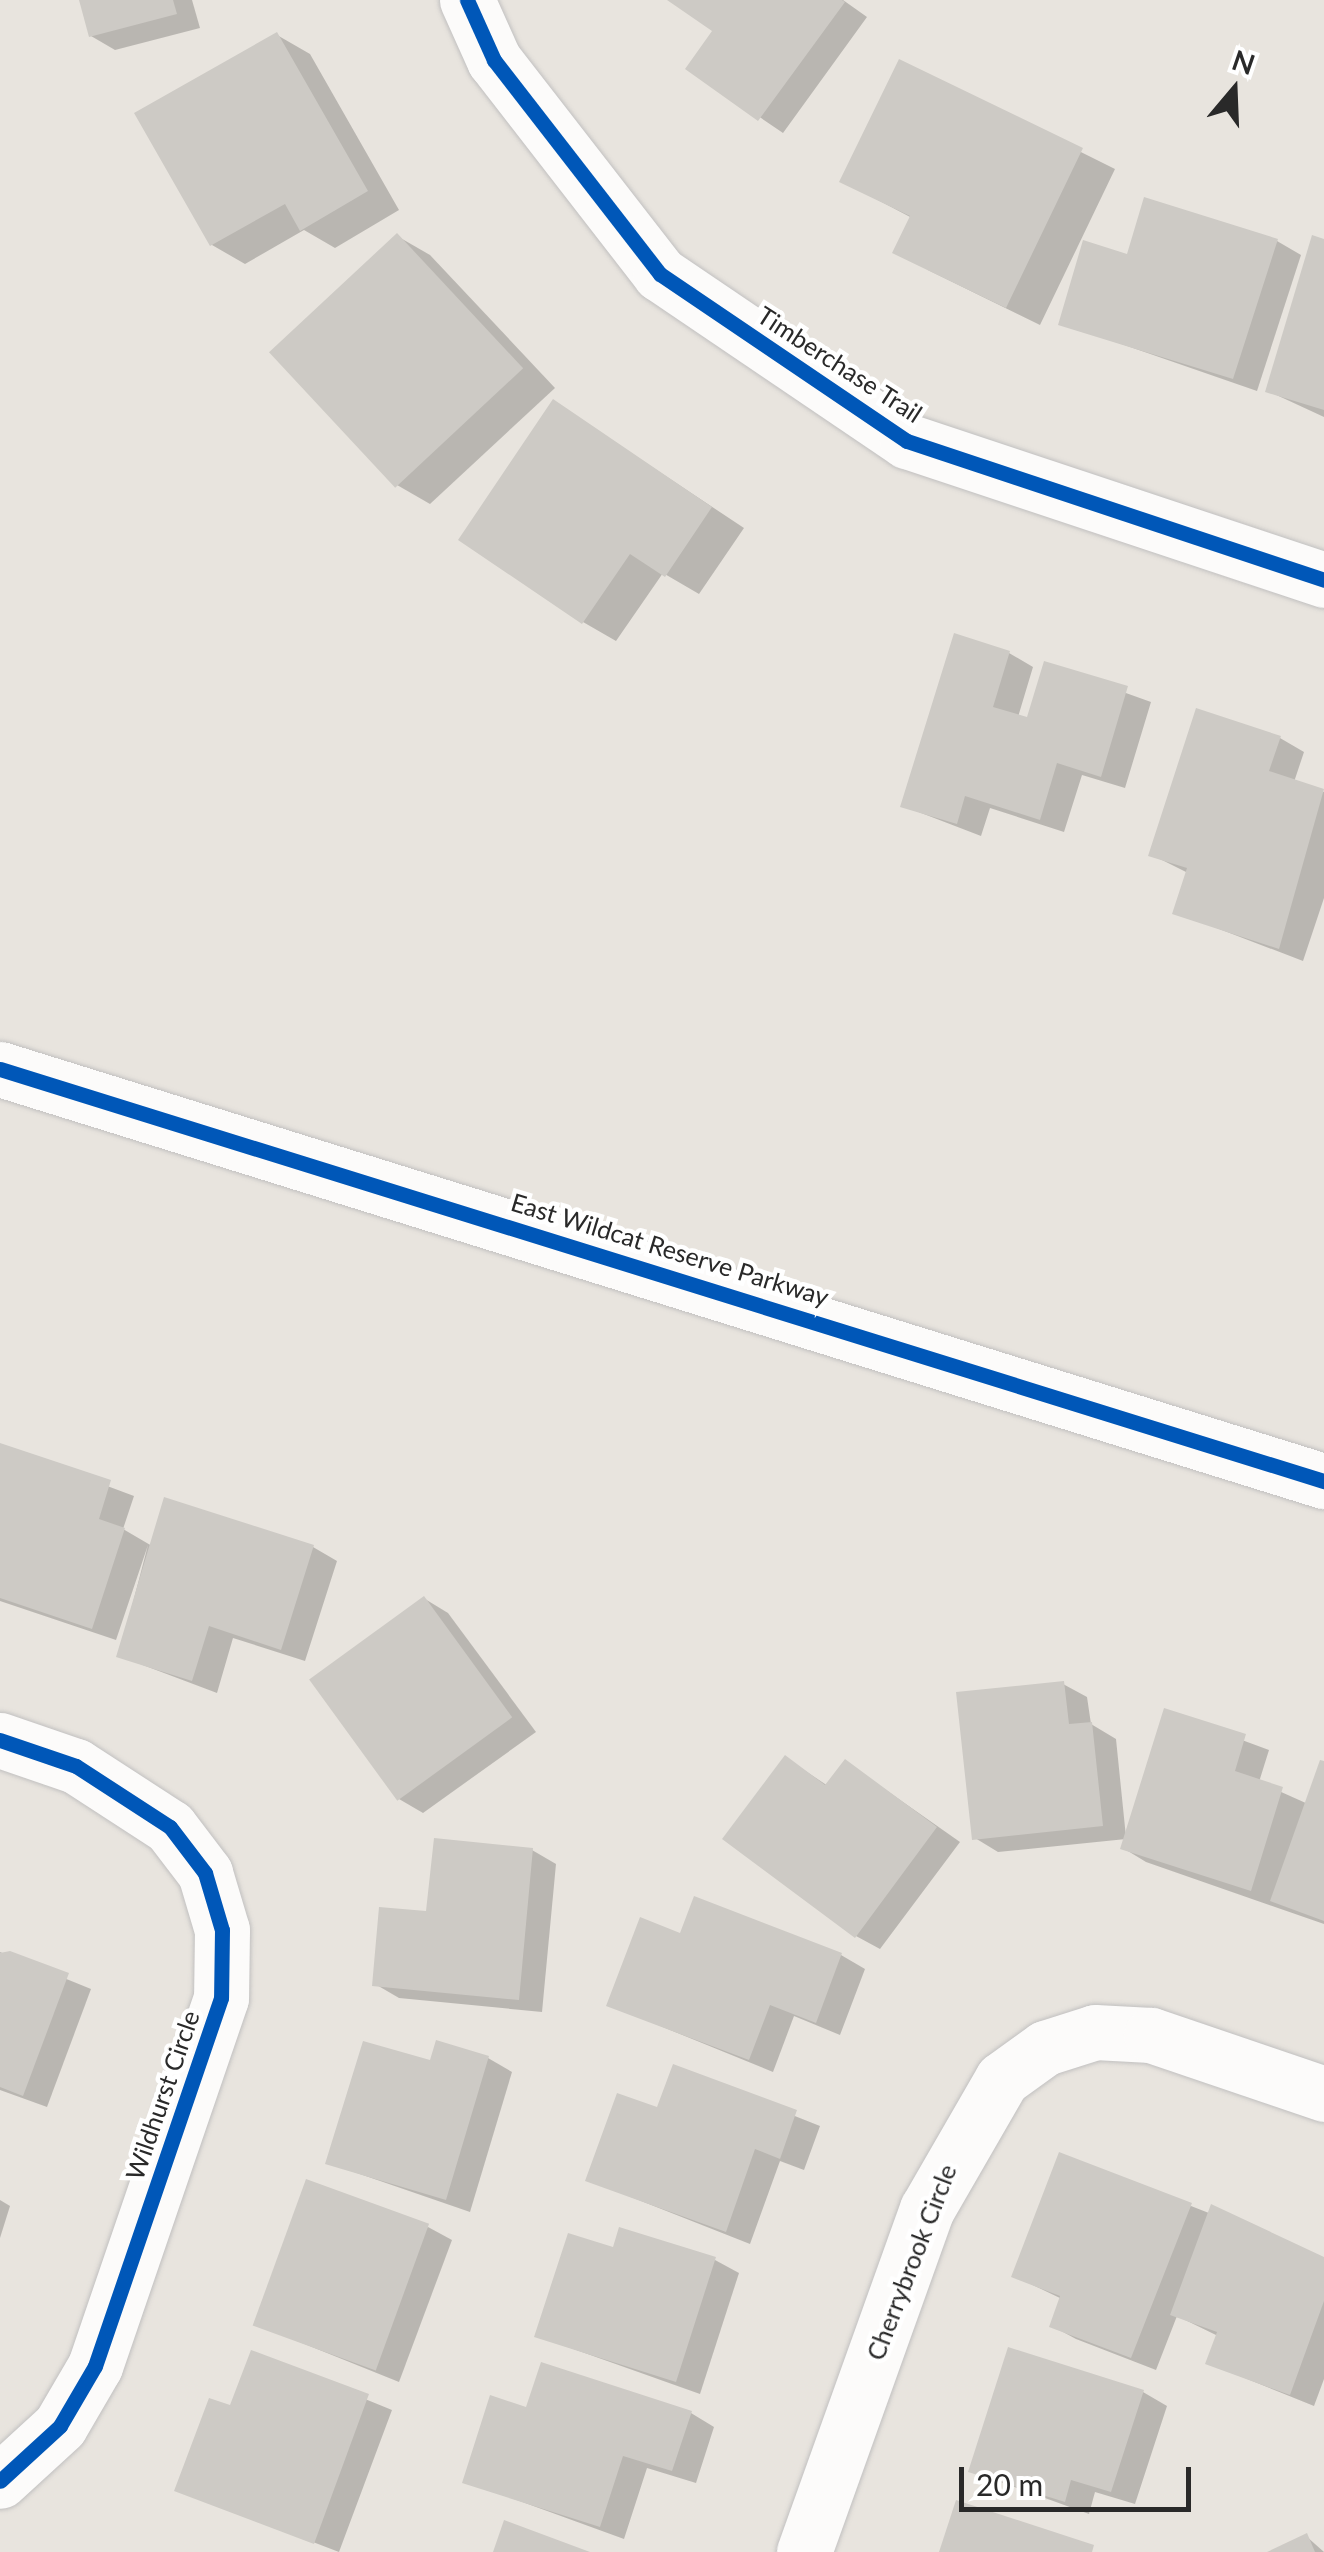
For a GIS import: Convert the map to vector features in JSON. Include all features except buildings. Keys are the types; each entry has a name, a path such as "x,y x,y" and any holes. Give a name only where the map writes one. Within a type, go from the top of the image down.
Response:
{"street":[{"name":"Timberchase Trail","path":"467,0 494,60 660,274 874,419 907,441 1324,580"},
{"name":"East Wildcat Reserve Parkway","path":"0,1069 1324,1481"},
{"name":"Wildhurst Circle","path":"0,1740 76,1766 170,1827 205,1873 222,1930 221,1998 95,2366 60,2426 0,2481"},
{"name":"Cherrybrook Circle","path":"804,2552 927,2209 1002,2079 1045,2048 1095,2032 1152,2034 1324,2094"}],"cycle path":[{"path":"467,0 494,60 660,274 907,441 1324,580"},
{"path":"0,1069 1324,1481"},
{"path":"0,1740 76,1766 170,1827 205,1873 222,1930 221,1998 95,2366 60,2426 0,2481"}]}
